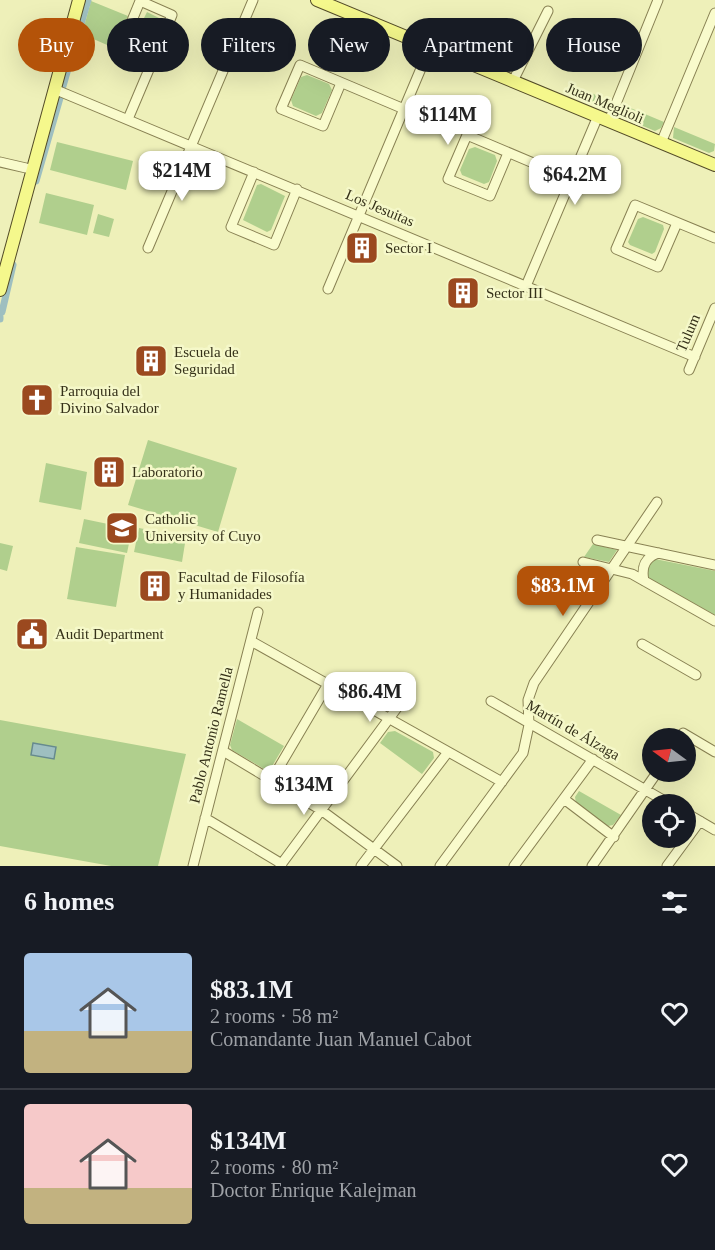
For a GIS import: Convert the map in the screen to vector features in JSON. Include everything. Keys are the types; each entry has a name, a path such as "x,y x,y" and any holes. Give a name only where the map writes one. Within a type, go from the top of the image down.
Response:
{"main road":[{"path":"0,264 73,0"},
{"path":"0,290 79,0"},
{"name":"Juan Meglioli","path":"317,0 402,35"},
{"name":"Juan Meglioli","path":"491,72 715,165"}],"street":[{"path":"148,248 253,0"},
{"path":"526,286 571,179 603,118 658,0"},
{"path":"140,1 172,15 156,53 124,40 140,1"},
{"path":"513,81 548,11"},
{"path":"661,143 715,14"},
{"path":"341,83 323,126 281,109 300,66 404,109"},
{"path":"128,119 148,72"},
{"path":"328,289 420,72"},
{"name":"Los Jesuitas","path":"54,89 695,357"},
{"path":"508,153 490,196 448,179 467,135 571,179"},
{"path":"0,162 26,168"},
{"path":"254,172 231,227 274,245 297,189"},
{"path":"677,223 658,267 616,249 635,205 715,238"},
{"name":"Tulum","path":"689,370 715,308"},
{"path":"440,866 523,753 529,723 528,700 534,683 657,502"},
{"path":"597,540 715,565"},
{"path":"644,581 642,572 645,562 659,553"},
{"path":"583,562 612,568 644,581 715,621"},
{"name":"Pablo Antonio Ramella","path":"193,866 258,612"},
{"path":"251,641 502,782"},
{"path":"642,644 696,675"},
{"path":"271,781 328,684"},
{"path":"205,818 281,865 405,697"},
{"name":"Martín de Álzaga","path":"491,701 653,794"},
{"path":"696,743 715,752"},
{"path":"223,751 321,810 397,866"},
{"path":"361,866 448,752"},
{"path":"514,866 593,759"},
{"path":"592,866 651,782"},
{"path":"564,799 614,837"},
{"path":"696,819 715,830"},
{"path":"667,866 700,821"}],"green space":[{"path":"91,1 128,16 127,18 107,18 107,45 95,40 95,18 86,18"},
{"path":"147,12 159,18 144,18"},
{"path":"307,75 329,84 332,90 322,113 316,116 293,106 291,100 301,77"},
{"path":"589,92 610,101 603,109 585,101"},
{"path":"621,104 664,122 661,128 655,131 619,116"},
{"path":"674,127 715,144 714,151 709,153 673,138"},
{"path":"57,142 133,161 126,190 50,170"},
{"path":"475,147 495,155 497,161 489,182 484,184 462,175 460,170 469,149"},
{"path":"261,184 285,196 271,230 267,232 243,220 257,185"},
{"path":"46,193 94,205 87,235 39,223"},
{"path":"98,214 114,219 109,237 93,233"},
{"path":"643,217 663,225 664,229 655,252 652,254 628,242 638,219"},
{"path":"148,440 237,468 218,532 128,505"},
{"path":"46,463 87,472 81,510 39,502"},
{"path":"84,519 132,529 127,553 79,543"},
{"path":"139,528 186,537 182,562 134,552"},
{"path":"0,543 13,546 7,571 0,569"},
{"path":"593,544 617,550 609,562 584,557"},
{"path":"76,547 125,555 116,607 67,599"},
{"path":"655,559 715,571 715,615 650,579 647,574 648,563"},
{"path":"237,719 284,746 271,768 266,770 232,750 230,745"},
{"path":"0,720 186,754 158,866 111,866 0,846"},
{"path":"395,731 433,752 434,758 422,774 380,743 388,732"},
{"path":"579,791 621,815 613,825 608,826 576,803 575,797"}],"water":[{"path":"33,743 56,747 54,759 31,755"}],"waterway":[{"path":"63,86 88,0"},
{"path":"36,181 60,98"},
{"path":"2,312 13,265"}],"place":[{"name":"Sector I","path":"362,248"},
{"name":"Sector III","path":"463,293"},
{"name":"Escuela de Seguridad","path":"151,361"},
{"name":"Parroquia del Divino Salvador","path":"37,400"},
{"name":"Laboratorio","path":"109,472"},
{"name":"Catholic University of Cuyo","path":"122,528"},
{"name":"Facultad de Filosofía y Humanidades","path":"155,586"},
{"name":"Audit Department","path":"32,634"}]}
